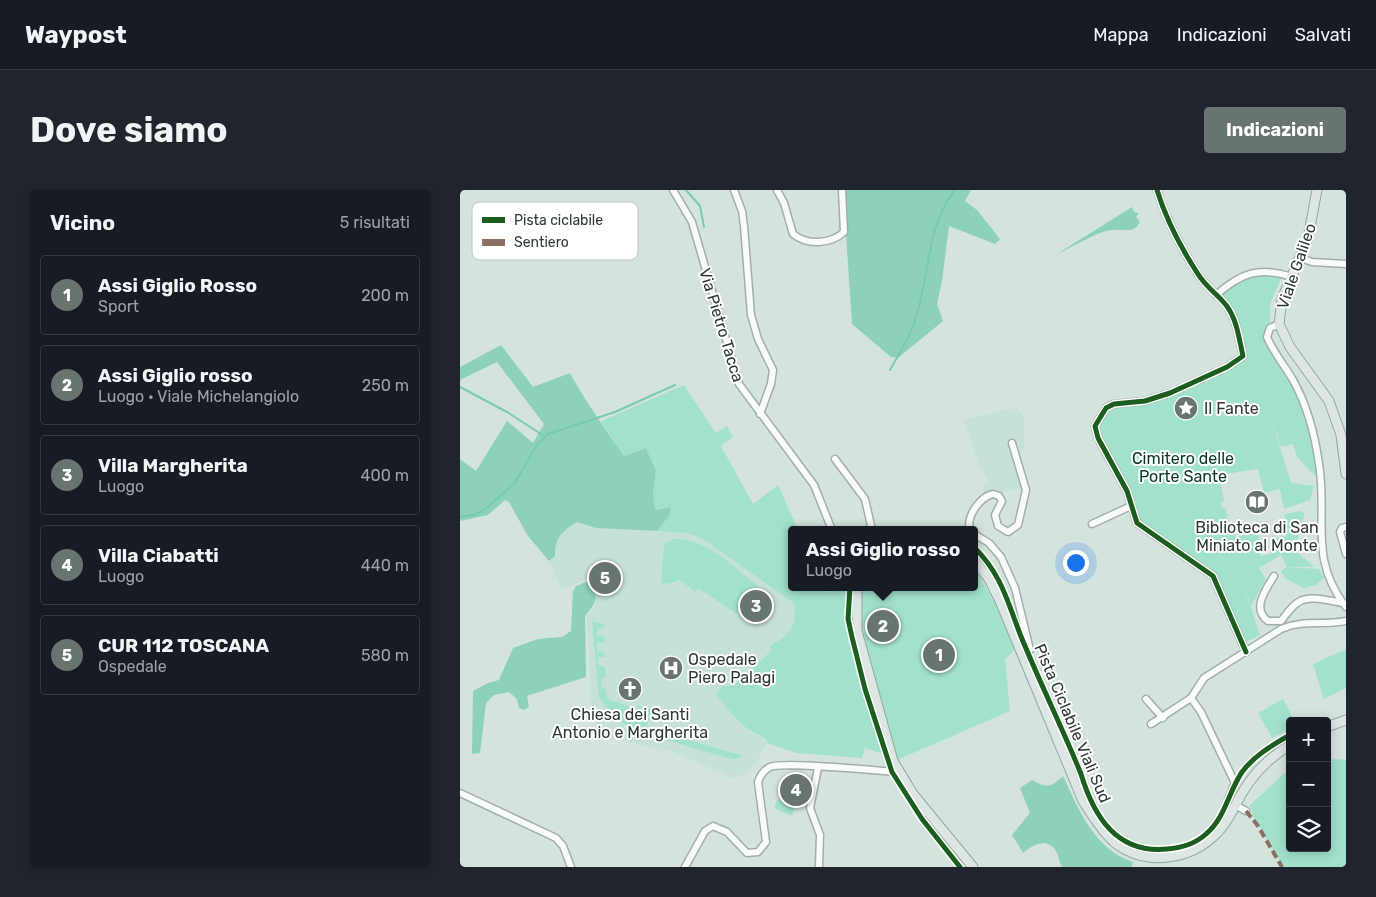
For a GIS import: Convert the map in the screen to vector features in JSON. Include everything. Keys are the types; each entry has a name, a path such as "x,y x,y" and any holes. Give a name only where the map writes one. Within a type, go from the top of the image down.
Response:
{"main road":[{"name":"Viale Galileo","path":"1317,190 1308,238 1280,306 1279,324 1290,347 1329,401 1344,445 1346,474"},
{"path":"978,565 989,579 1023,655 1083,801 1100,827 1113,841 1126,850 1156,858 1177,856 1205,844 1222,827 1255,774 1286,748"},
{"path":"857,591 858,631 887,744 899,772 913,794 972,867"},
{"path":"1331,725 1346,720"}],"street":[{"name":"Via Pietro Tacca","path":"673,190 692,222 739,384 814,486 830,526"},
{"path":"734,190 742,211 751,316 764,353 773,370 771,384 760,414"},
{"path":"777,190 784,203 793,234 807,242 820,242 844,232 842,190"},
{"path":"1157,190 1182,248 1199,276 1224,303 1234,318 1242,358 1154,399 1114,404 1106,408 1096,426 1098,438 1127,491 1134,518 1141,527 1213,576 1246,652"},
{"path":"1301,258 1312,262 1346,264"},
{"path":"1216,294 1234,280 1254,272 1274,272 1292,278"},
{"path":"1279,324 1270,328 1267,337 1298,390 1307,412 1316,446 1321,479 1321,551 1328,578 1344,605"},
{"path":"970,526 969,522 974,511 984,498 993,494 999,496 1002,501 995,515 998,526 1008,532 1018,525 1026,490 1012,443"},
{"path":"835,459 865,499 871,526"},
{"path":"1092,524 1131,506"},
{"path":"1346,527 1342,528 1340,532 1346,554"},
{"path":"978,537 995,549 1013,584 1030,650 1023,655"},
{"path":"1274,576 1260,606 1261,614 1268,621 1281,620 1302,600 1315,598 1344,605"},
{"path":"1152,724 1191,698 1204,678 1294,623 1333,624 1346,621"},
{"path":"1191,698 1201,712 1235,782 1224,810 1229,815"},
{"path":"1146,699 1163,718"},
{"path":"685,867 705,830 713,826 727,832 747,853 753,854 762,850 766,842 758,788 762,774 776,765 899,772"},
{"path":"818,768 810,808 820,835 819,867"},
{"path":"460,793 556,838 562,846 571,867"},
{"path":"1235,805 1246,811"}],"shaded area":[{"path":"1017,408 1025,419 1024,449 1014,457 1024,487 986,495 983,493 984,483 989,481 978,463 963,419"},
{"name":"Ospedale Piero Palagi","path":"577,522 596,528 687,533 703,539 794,603 796,617 792,629 770,646 772,651 733,686 722,686 735,715 751,731 768,741 758,760 747,773 735,779 673,752 594,734 597,713 591,703 587,616 596,605 595,580 590,577 562,590 549,561 555,556 555,542 566,529"}],"green space":[{"path":"843,190 971,190 965,201 977,210 1000,239 995,244 949,226 937,304 943,321 898,358 891,357 852,324"},
{"path":"1132,207 1134,212 1139,213 1136,217 1140,222 1135,228 1131,230 1107,231 1092,236 1057,254"},
{"name":"Cimitero delle Porte Sante","path":"1256,273 1282,276 1270,304 1270,322 1266,335 1297,389 1315,443 1318,479 1297,457 1293,444 1281,447 1269,412 1291,483 1314,486 1310,500 1284,509 1280,489 1264,493 1258,469 1219,475 1224,501 1221,502 1222,508 1225,508 1228,516 1224,522 1229,526 1230,531 1234,531 1235,537 1242,536 1241,530 1251,528 1252,532 1258,532 1260,556 1271,554 1274,538 1286,536 1285,514 1300,511 1305,513 1294,550 1315,567 1287,567 1281,555 1259,568 1266,579 1251,606 1237,565 1260,635 1243,643 1220,584 1213,572 1139,522 1097,430 1102,418 1113,407 1149,402 1243,360 1238,327 1218,295 1223,290"},
{"path":"501,345 533,387 570,373 589,405 624,456 646,448 656,471 653,493 655,510 671,507 669,516 657,531 596,528 577,522 560,536 556,544 555,556 549,561 528,536 509,502 505,500 488,515 460,521 460,459 476,471 507,421 533,443 544,424 497,362 460,380 460,367"},
{"path":"684,385 716,433 727,426 733,437 721,446 753,504 778,485 796,526 788,526 788,591 826,591 827,593 829,591 850,591 848,619 884,754 865,748 862,758 796,753 767,743 767,740 750,730 732,714 716,695 722,686 733,686 771,651 770,646 791,629 795,618 794,603 703,539 687,533 657,531 669,516 671,507 655,510 653,493 656,471 646,448 624,456 601,421"},
{"path":"674,539 686,540 708,548 758,586 737,614 698,588 695,592 679,579 675,582 661,584 664,544"},
{"path":"1286,567 1319,569 1324,578 1316,585 1304,588 1286,579 1281,572"},
{"path":"978,575 998,608 1014,650 1005,660 1010,711 897,760 866,646 861,602 862,591 978,591"},
{"path":"586,582 594,591 596,599 585,616 586,677 527,696 529,707 524,710 519,708 517,699 509,692 494,695 486,703 480,753 472,754 473,691 488,683 499,680 513,648 538,639 562,637 571,631 573,591 576,586"},
{"path":"592,621 604,624 604,628 597,629 597,636 603,636 605,642 597,643 597,651 603,651 605,657 598,657 598,665 605,667 605,677 601,680 601,686 606,690 607,699 636,709 638,705 658,711 649,718 646,735 617,720 599,698"},
{"path":"1346,649 1346,688 1324,699 1313,664"},
{"path":"1283,699 1293,717 1286,717 1286,730 1272,738 1258,713"},
{"path":"655,731 741,755 740,758 731,759 653,736"},
{"path":"1331,758 1346,760 1346,867 1283,867 1253,816 1250,805 1286,772 1286,852 1331,852"},
{"path":"1063,776 1089,827 1108,848 1119,856 1133,862 1132,867 1062,867 1056,851 1044,843 1035,845 1023,853 1012,835 1030,813 1020,788 1032,780 1041,785 1049,786"},
{"path":"778,799 796,806 792,816 774,808"}],"waterway":[{"path":"686,190 700,206 704,227"},
{"path":"890,370 912,329 918,312 938,222 945,205 955,190"},
{"path":"460,517 474,515 487,508 515,483 536,446 548,434 615,412 675,385"},
{"path":"460,387 507,412 544,436"}],"marked path":[{"path":"1246,811 1258,826 1282,867"}],"cycle path":[{"path":"1157,190 1169,222 1192,264 1204,282 1233,316 1243,356 1227,367 1170,393 1145,401 1114,404 1106,408 1095,426 1098,438 1127,491 1137,523 1213,576 1246,652"},
{"name":"Pista Ciclabile Viali Sud","path":"978,551 991,567 1002,588 1027,652 1074,756 1093,805 1110,830 1121,839 1149,849 1177,848 1197,840 1206,834 1218,821 1237,780 1247,766 1264,751 1286,737"},
{"path":"850,591 848,619 852,637 865,689 892,772 922,819 960,867"}],"place":[{"name":"Il Fante","path":"1186,408"},
{"name":"Biblioteca di San Miniato al Monte","path":"1257,502"},
{"name":"CUR 112 TOSCANA","path":"605,578"},
{"name":"Villa Margherita","path":"756,606"},
{"name":"Assi Giglio rosso","path":"883,626"},
{"name":"Assi Giglio Rosso","path":"939,655"},
{"name":"Ospedale Piero Palagi","path":"671,668"},
{"name":"Chiesa dei Santi Antonio e Margherita","path":"630,689"},
{"name":"Villa Ciabatti","path":"796,790"}]}
